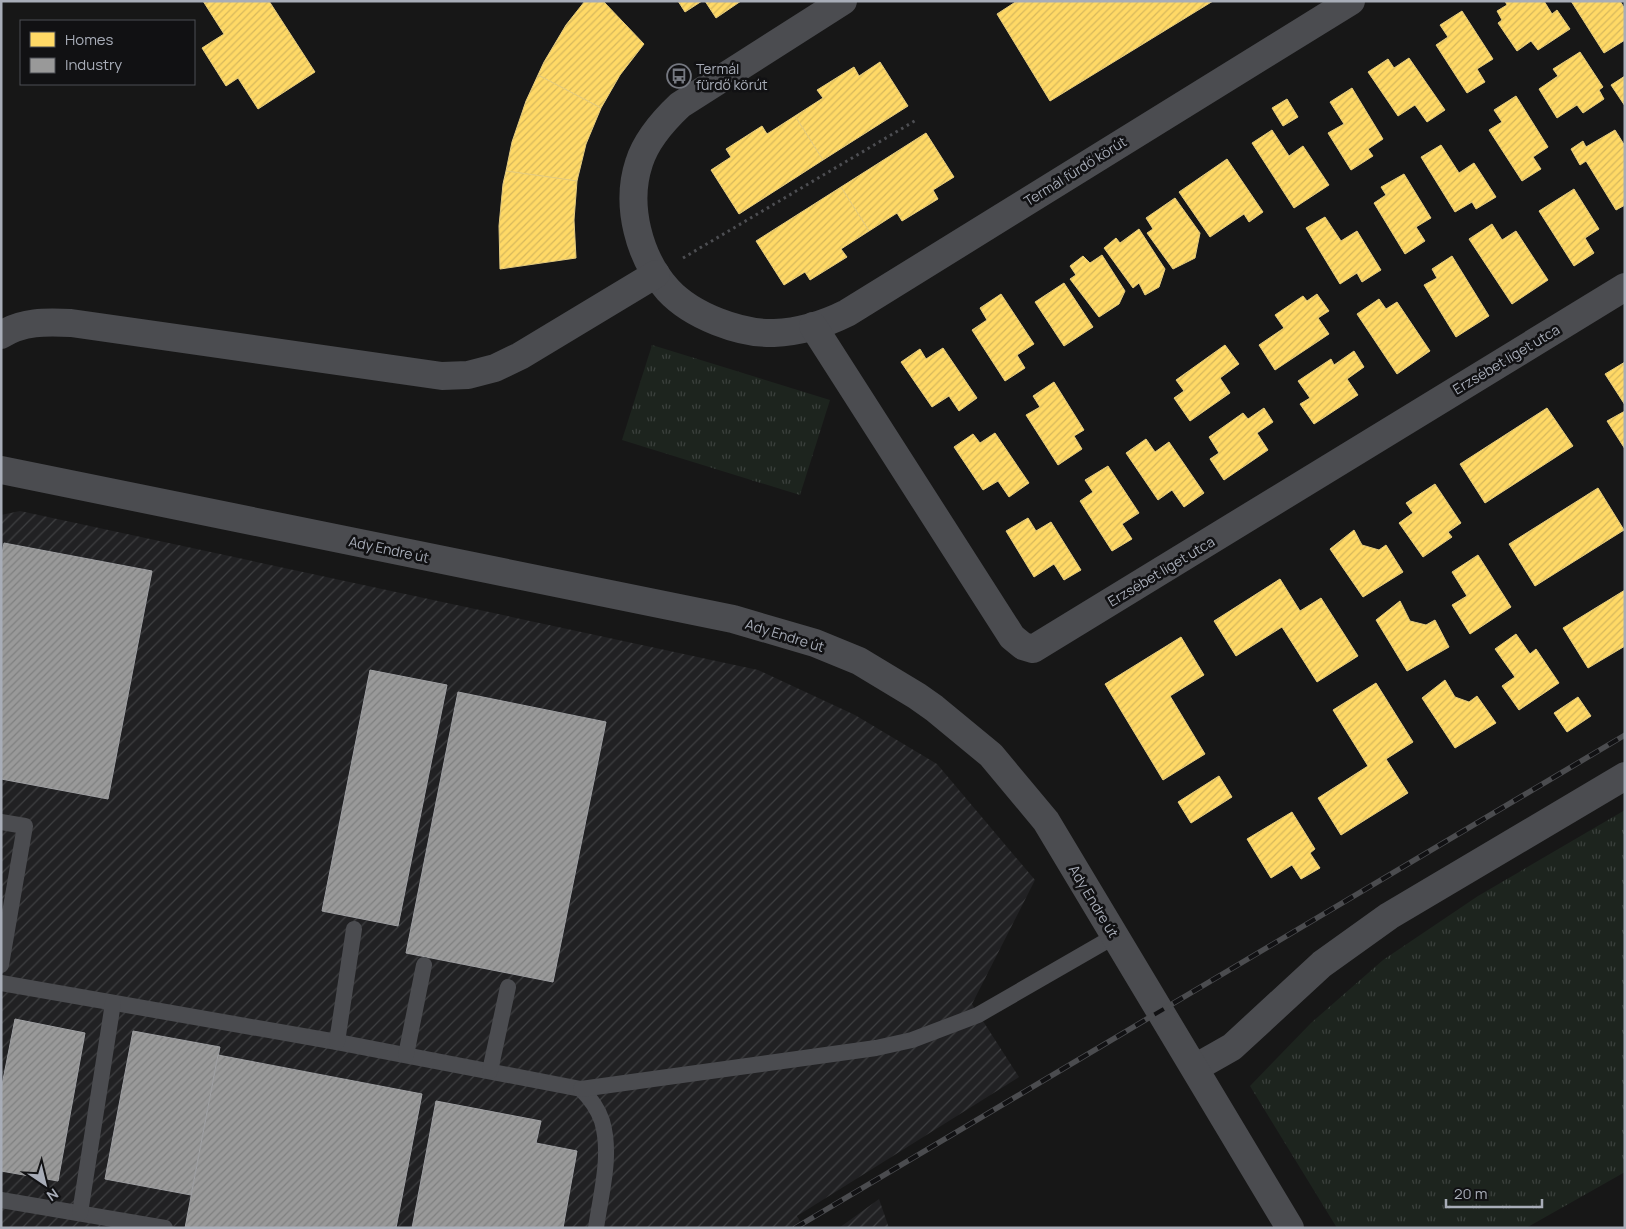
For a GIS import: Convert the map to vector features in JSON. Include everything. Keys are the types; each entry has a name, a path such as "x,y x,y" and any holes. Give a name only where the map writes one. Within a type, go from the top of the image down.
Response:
{"street":[{"name":"Termál fürdő körút","path":"844,1 680,105 662,123 647,145 638,163 633,203 636,226 644,251 656,274 668,290 682,302 702,314 727,325 752,332 790,332 847,314 1351,1"},
{"path":"1,335 20,326 35,323 71,323 442,376 468,375 495,368 520,356 656,274"},
{"name":"Erzsébet liget utca","path":"813,326 1012,637 1023,646 1033,649 1625,287"},
{"name":"Ady Endre út","path":"1,470 733,619 815,643 859,661 934,708 991,755 1046,821 1290,1228"},
{"path":"1195,1068 1232,1047 1322,964 1389,916 1625,776"}],"lane":[{"path":"1,822 25,826 1,966"},
{"path":"337,1042 354,928"},
{"path":"1,983 337,1042 582,1089 876,1048 912,1040 978,1015 1115,936"},
{"path":"406,1055 424,965"},
{"path":"490,1072 508,987"},
{"path":"80,1214 113,1003"},
{"path":"582,1089 592,1101 602,1120 606,1143 605,1173 596,1228"},
{"path":"1,1200 165,1228"}],"path":[{"path":"656,274 918,119"}],"shaded area":[{"path":"20,511 758,670 855,715 937,764 1035,880 972,1004 1019,1077 797,1216 804,1228 1,1228 1,515"},
{"path":"879,1199 889,1228 839,1228"}],"green space":[{"path":"652,345 830,400 800,495 622,440"},
{"path":"1625,810 1625,1172 1526,1228 1337,1228 1250,1086 1311,1023 1383,960 1478,896"}],"building: Homes":[{"path":"203,1 269,1 315,72 258,109 238,78 226,86 202,48 224,34"},
{"path":"585,1 603,1 644,44 620,75 601,108 538,75 566,25"},
{"path":"678,1 702,1 685,12"},
{"path":"705,1 741,1 716,18"},
{"path":"1017,1 1213,1 1050,101 997,14"},
{"path":"1505,1 1544,1 1552,14 1557,10 1570,29 1538,50 1531,41 1517,51 1498,23 1502,20 1497,11 1507,5"},
{"path":"1571,1 1620,1 1625,9 1625,40 1604,53"},
{"path":"1462,11 1493,59 1477,69 1485,82 1467,93 1436,45 1448,37 1440,25"},
{"path":"1580,52 1603,87 1599,90 1604,99 1583,113 1577,105 1557,118 1539,89 1558,76 1553,69"},
{"path":"1409,58 1445,110 1427,122 1415,105 1398,116 1368,72 1388,59 1394,68"},
{"path":"880,62 908,106 823,160 795,116 823,98 817,90 854,67 859,76"},
{"path":"538,75 601,108 586,144 577,181 506,171 512,142 526,101"},
{"path":"1625,76 1625,106 1611,85"},
{"path":"1352,88 1383,139 1368,149 1373,156 1351,170 1328,133 1344,124 1330,102"},
{"path":"1516,96 1548,147 1533,157 1541,169 1522,181 1489,130 1502,122 1494,110"},
{"path":"1287,99 1298,117 1283,126 1272,108"},
{"path":"795,116 823,160 739,214 711,170 731,157 726,149 762,126 767,134"},
{"path":"1272,130 1289,156 1303,146 1329,185 1294,208 1252,143"},
{"path":"1615,130 1625,146 1625,205 1616,210 1586,161 1580,165 1571,149 1583,141 1586,147"},
{"path":"926,133 954,177 933,190 938,199 902,221 897,213 869,231 841,187"},
{"path":"1441,145 1459,173 1474,163 1496,197 1476,209 1472,202 1455,212 1421,157"},
{"path":"1227,159 1263,212 1249,222 1244,214 1210,237 1179,192"},
{"path":"506,171 577,181 574,220 576,258 500,269 499,226"},
{"path":"1404,174 1431,218 1416,227 1425,241 1405,254 1374,203 1386,195 1381,187"},
{"path":"841,187 869,231 841,249 847,257 810,280 805,272 784,285 756,241"},
{"path":"1574,189 1599,229 1585,238 1594,253 1574,266 1539,211"},
{"path":"1175,198 1200,233 1195,258 1173,269 1147,233 1153,229 1146,218"},
{"path":"1325,217 1341,241 1357,231 1381,270 1362,282 1357,273 1340,284 1306,228"},
{"path":"1492,224 1502,240 1516,231 1548,280 1512,304 1469,239"},
{"path":"1139,229 1165,269 1159,287 1145,295 1139,283 1133,288 1104,248 1116,238 1120,243"},
{"path":"1102,255 1125,291 1119,304 1099,317 1070,279 1076,275 1070,266 1083,256 1090,263"},
{"path":"1452,256 1489,316 1456,337 1424,285 1437,278 1432,269"},
{"path":"1064,283 1093,327 1064,346 1035,302"},
{"path":"1001,294 1034,344 1017,355 1025,368 1005,381 972,330 987,320 980,308"},
{"path":"1317,294 1329,311 1318,318 1329,334 1275,370 1259,345 1284,328 1275,315 1303,296 1307,301"},
{"path":"1379,299 1386,309 1397,302 1430,351 1397,374 1357,314"},
{"path":"1225,345 1239,364 1220,378 1230,393 1190,421 1174,398 1184,391 1176,380"},
{"path":"943,348 977,398 959,411 949,396 932,407 901,362 920,349 926,359"},
{"path":"1354,351 1364,367 1347,379 1358,395 1314,424 1300,404 1310,398 1298,381 1331,359 1334,365"},
{"path":"1625,362 1625,405 1605,374"},
{"path":"1054,382 1084,430 1074,436 1082,449 1058,465 1026,415 1040,407 1033,396"},
{"path":"1264,408 1273,422 1257,433 1268,450 1224,480 1210,459 1219,453 1209,437 1243,413 1248,419"},
{"path":"1547,408 1573,446 1485,503 1460,464"},
{"path":"1625,411 1625,449 1607,421"},
{"path":"995,433 1029,483 1009,497 998,481 983,490 954,447 973,434 980,443"},
{"path":"1146,439 1155,452 1169,442 1204,493 1184,507 1172,490 1158,500 1126,453"},
{"path":"1108,466 1139,513 1122,524 1132,539 1112,551 1080,501 1093,492 1085,480"},
{"path":"1435,484 1461,523 1448,532 1452,537 1423,557 1399,523 1413,513 1406,503"},
{"path":"1598,488 1624,530 1535,586 1509,544"},
{"path":"1028,518 1036,531 1051,522 1081,570 1064,580 1054,564 1034,577 1006,531"},
{"path":"1354,530 1362,545 1379,550 1386,545 1403,572 1363,597 1330,549"},
{"path":"1478,555 1511,607 1470,634 1452,605 1467,596 1452,572"},
{"path":"1280,579 1300,611 1321,598 1358,656 1317,682 1282,627 1236,656 1214,621"},
{"path":"1625,590 1625,646 1588,668 1563,628"},
{"path":"1400,601 1410,621 1426,625 1435,620 1449,647 1407,671 1376,620"},
{"path":"1516,634 1530,654 1536,649 1559,683 1519,710 1502,686 1515,677 1495,649"},
{"path":"1181,637 1204,675 1170,696 1205,754 1163,780 1105,684"},
{"path":"1445,680 1455,697 1469,702 1477,696 1496,723 1455,748 1422,698"},
{"path":"1376,683 1413,742 1386,759 1408,793 1341,835 1318,798 1368,766 1333,710"},
{"path":"1578,697 1591,716 1567,732 1554,713"},
{"path":"1219,776 1232,797 1191,823 1178,802"},
{"path":"1292,812 1315,849 1310,853 1320,868 1301,879 1292,865 1271,878 1247,839"}],"building: Industry":[{"path":"4,543 152,571 108,799 1,779 1,558"},
{"path":"370,670 447,685 398,926 322,911"},
{"path":"458,692 606,722 553,982 406,953"},
{"path":"15,1019 85,1033 58,1181 1,1171 1,1090"},
{"path":"133,1031 220,1047 191,1195 105,1179"},
{"path":"218,1055 422,1094 396,1228 185,1228"},
{"path":"436,1101 541,1121 536,1143 577,1151 563,1228 412,1228"}],"railway":[{"path":"795,1228 1625,735"}],"place":[{"name":"Termál fürdő körút","path":"679,76"}]}
